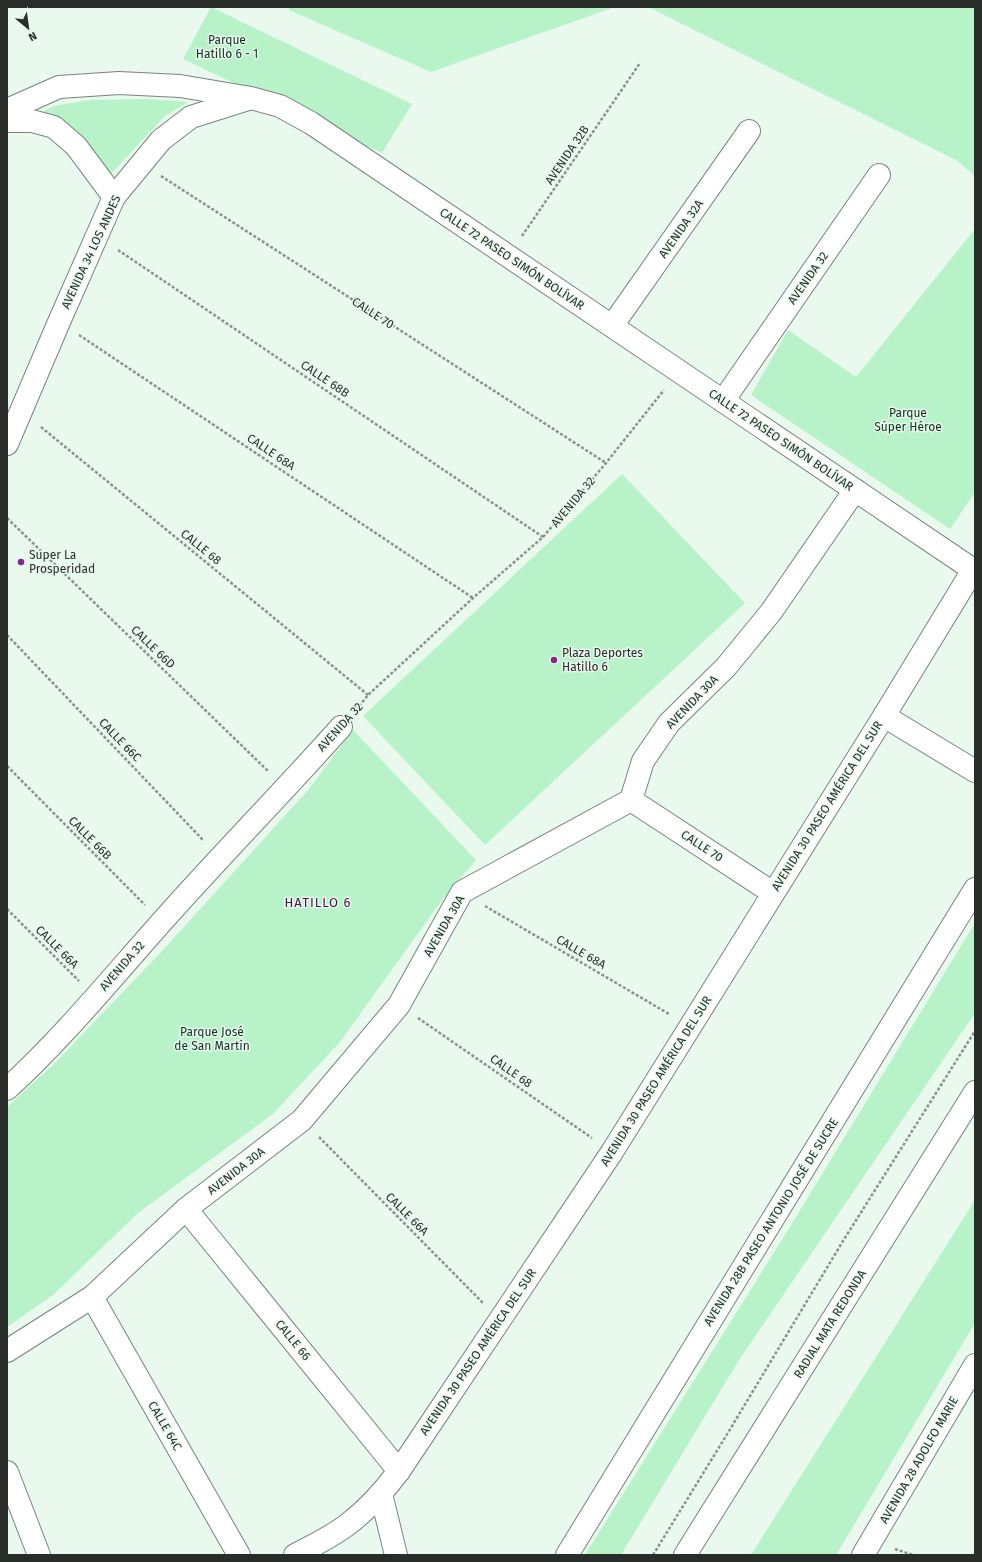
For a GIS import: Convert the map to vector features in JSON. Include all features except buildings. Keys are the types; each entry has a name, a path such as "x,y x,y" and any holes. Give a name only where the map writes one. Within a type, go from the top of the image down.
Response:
{"street":[{"name":"CALLE 72 PASEO SIMÓN BOLÍVAR","path":"7,110 59,87 119,83 180,86 251,98 280,106 311,123 974,570"},
{"name":"AVENIDA 34 LOS ANDES","path":"7,444 114,197 161,140 191,117 251,98"},
{"path":"7,121 32,121 54,127 76,146 114,197"},
{"name":"AVENIDA 32A","path":"612,326 749,132"},
{"name":"AVENIDA 32","path":"723,401 878,175"},
{"name":"AVENIDA 30A","path":"7,1351 92,1298 186,1210 302,1120 399,1005 462,892 631,800 643,761 670,723 726,667 771,612 855,490"},
{"name":"AVENIDA 30 PASEO AMÉRICA DEL SUR","path":"295,1555 321,1542 347,1525 381,1494 399,1471 612,1152 974,570"},
{"path":"884,716 975,771"},
{"name":"AVENIDA 32","path":"7,1089 23,1075 95,997 220,857 286,788 341,727"},
{"name":"CALLE 70","path":"631,800 773,892"},
{"name":"AVENIDA 28B PASEO ANTONIO JOSÉ DE SUCRE","path":"567,1555 975,889"},
{"name":"RADIAL MATA REDONDA","path":"685,1555 975,1092"},
{"name":"CALLE 66","path":"186,1210 399,1471"},
{"name":"CALLE 64C","path":"92,1298 239,1555"},
{"name":"AVENIDA 28 ADOLFO MARIE","path":"863,1555 975,1365"},
{"path":"7,1472 39,1555"},
{"path":"381,1494 396,1555"}],"path":[{"name":"AVENIDA 32B","path":"509,257 640,63"},
{"name":"CALLE 70","path":"141,163 606,463"},
{"name":"CALLE 68B","path":"97,236 543,537"},
{"name":"CALLE 68A","path":"59,322 473,598"},
{"name":"AVENIDA 32","path":"341,727 368,695 473,598 543,537 606,463 679,371"},
{"name":"CALLE 68","path":"22,412 368,695"},
{"name":"CALLE 66D","path":"7,518 286,788"},
{"name":"CALLE 66C","path":"7,635 220,857"},
{"name":"CALLE 66B","path":"7,766 161,922"},
{"name":"CALLE 68A","path":"462,892 690,1026"},
{"name":"CALLE 66A","path":"7,909 95,997"},
{"name":"CALLE 68","path":"399,1005 612,1152"},
{"path":"653,1555 843,1241 975,1031"},
{"name":"CALLE 66A","path":"302,1120 500,1320"}],"green space":[{"name":"Parque Hatillo 6 - 1","path":"211,7 412,104 382,153 183,59"},
{"path":"289,7 615,7 431,72 289,10"},
{"path":"648,7 975,7 975,176 956,160"},
{"path":"146,99 188,102 165,116 108,177 34,116 54,106 90,100"},
{"name":"Parque Súper Héroe","path":"975,229 975,492 950,529 751,395 788,330 856,377"},
{"name":"Plaza Deportes Hatillo 6","path":"622,474 745,603 485,845 363,716"},
{"name":"Parque José de San Martín","path":"353,730 476,860 442,900 340,1042 273,1114 138,1213 53,1295 7,1327 7,1107 53,1065 164,949 309,789"},
{"path":"975,923 975,1013 739,1360 621,1555 585,1555 788,1230"},
{"path":"975,1200 975,1323 836,1555 751,1555"}],"place":[{"name":"Super La Prosperidad","path":"21,562"},
{"name":"Plaza Deportes Hatillo 6","path":"554,660"}],"district":[{"name":"HATILLO 6","path":"318,902"}]}
